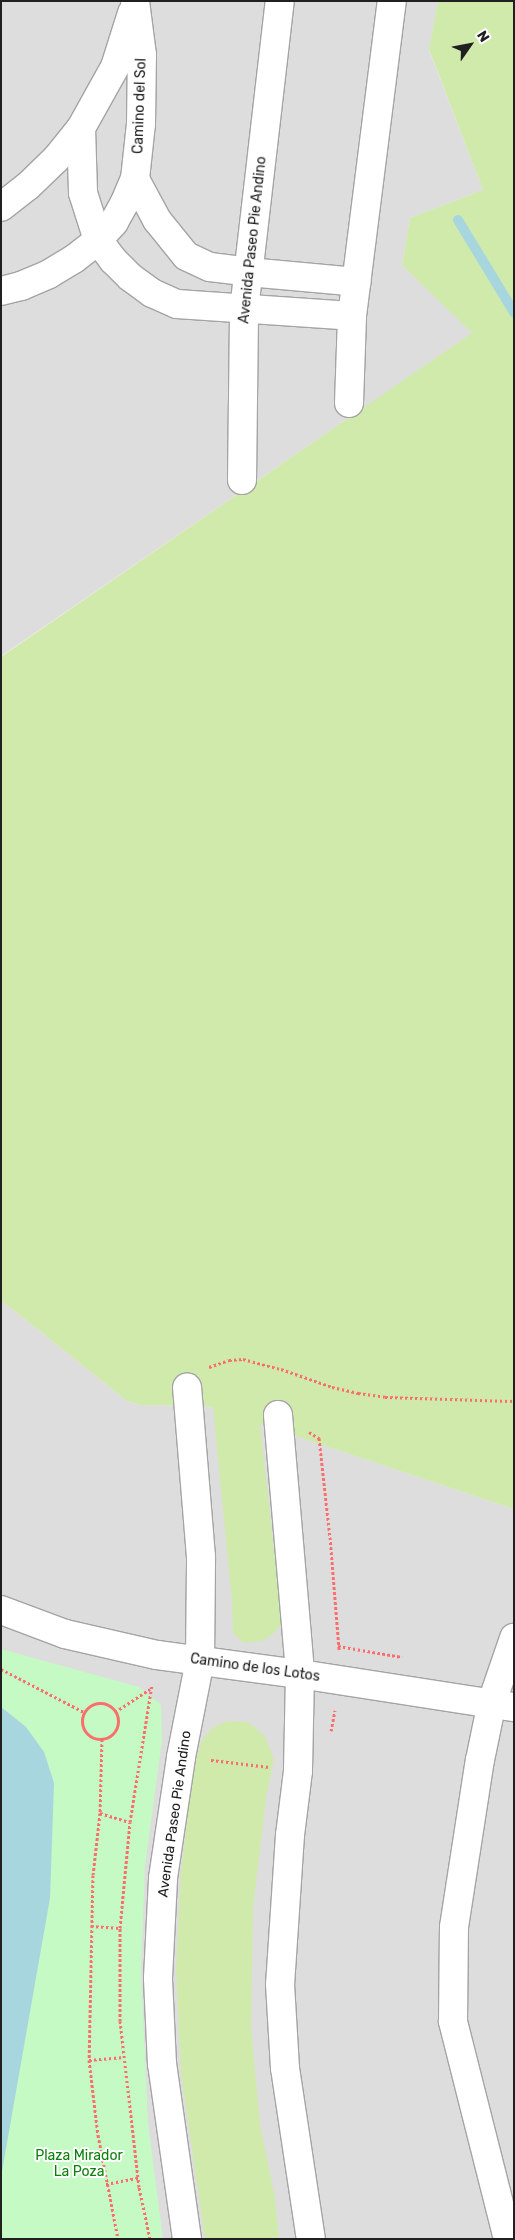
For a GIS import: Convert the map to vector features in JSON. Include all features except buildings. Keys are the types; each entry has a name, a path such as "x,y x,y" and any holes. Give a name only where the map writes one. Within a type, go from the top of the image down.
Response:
{"street":[{"name":"Camino del Sol","path":"1,206 28,186 56,159 81,128 115,67 135,1"},
{"name":"Camino del Sol","path":"1,291 21,286 49,274 74,259 98,240 114,222 135,179 142,124 142,82 135,1"},
{"name":"Avenida Paseo Pie Andino","path":"242,480 244,310 280,1"},
{"path":"349,403 352,316 392,1"},
{"path":"81,128 83,193 98,240 113,260 130,277 152,293 177,304 352,316"},
{"path":"135,179 158,220 186,256 210,266 248,272 357,282"},
{"name":"Avenida Paseo Pie Andino","path":"187,1388 201,1557 200,1660 181,1757 163,1878 158,1978 162,2064 187,2239"},
{"path":"278,1415 300,1674 298,1770 290,1835 280,1984 284,2068 311,2239"},
{"name":"Camino de los Lotos","path":"1,1610 65,1634 157,1655 503,1704"},
{"path":"508,2239 453,2020 454,1927 480,1760 503,1704 514,1638"}],"path":[{"path":"187,1388 195,1377 211,1366 229,1360 243,1359 281,1369 332,1387 358,1393 385,1397 514,1401"},
{"path":"157,1655 142,1750 181,1757 298,1770"},
{"path":"1,1669 84,1712"},
{"path":"115,1712 151,1689"},
{"path":"100,1703 106,1704 115,1712 117,1717 116,1729 107,1738 96,1739 87,1733 82,1723 84,1712 88,1708 100,1703"},
{"path":"102,1739 100,1813 93,1875 89,2060 106,2184 118,2239"},
{"path":"100,1813 130,1822"},
{"path":"91,1926 120,1928"},
{"path":"89,2060 124,2058"},
{"path":"106,2184 138,2178"}],"shaded area":[{"path":"1,1 438,1 429,50 483,190 410,218 402,265 473,333 1,656"},
{"path":"1,1300 127,1401 140,1405 207,1406 514,1509 514,2239 1,2239"}],"green space":[{"path":"438,1 514,1 514,1509 260,1424 282,1623 273,1634 262,1641 244,1643 233,1633 232,1601 213,1408 207,1406 140,1405 127,1401 1,1300 1,657 472,333 402,265 410,218 483,190 429,49"},
{"name":"Plaza Mirador La Poza","path":"1,1649 139,1687 161,1705 162,1740 145,1866 141,1970 148,2123 163,2239 1,2239 1,2177 22,2046 54,1783 44,1752 26,1727 1,1707"},
{"path":"228,1721 248,1722 265,1736 274,1759 266,1798 253,1908 251,2026 260,2124 275,2198 279,2239 205,2239 181,2073 176,1969 181,1872 193,1773 201,1742 212,1728"}],"water":[{"path":"1,1707 26,1727 44,1752 54,1783 50,1898 1,2177"}],"waterway":[{"path":"458,220 514,312"}]}
